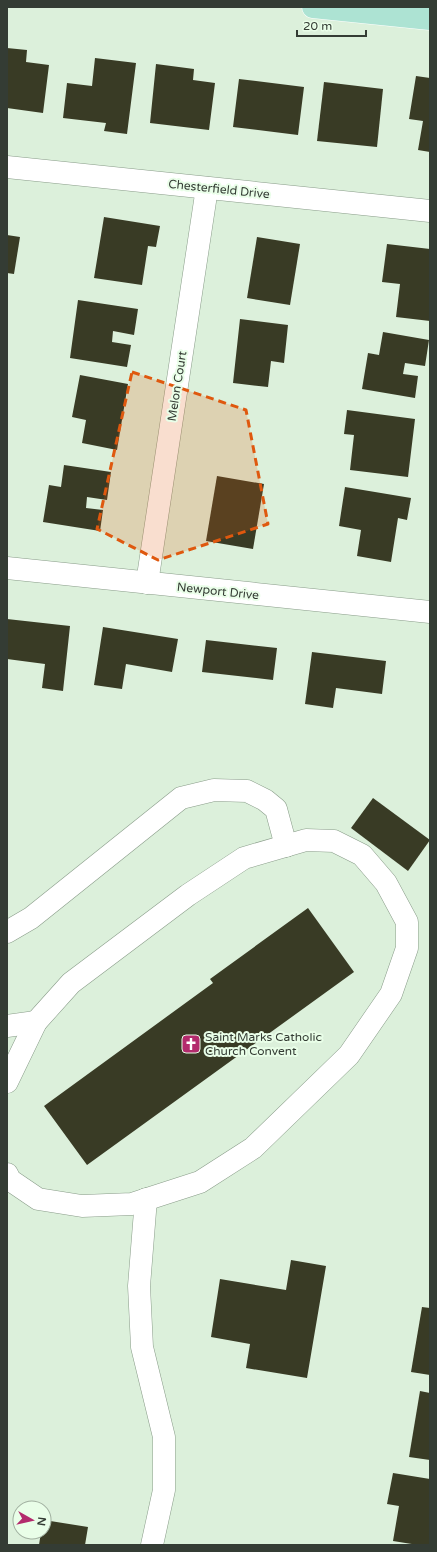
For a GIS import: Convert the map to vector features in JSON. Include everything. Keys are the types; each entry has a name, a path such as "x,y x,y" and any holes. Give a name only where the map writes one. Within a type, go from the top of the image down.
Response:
{"main road":[{"path":"314,7 430,19"}],"street":[{"name":"Chesterfield Drive","path":"7,167 430,211"},
{"name":"Melon Court","path":"147,584 208,188"},
{"name":"Newport Drive","path":"7,568 147,584 430,612"},
{"path":"7,932 31,918 181,798 214,790 247,791 265,800 276,809 286,846"},
{"path":"7,1082 36,1022 71,983 188,895 244,858 306,840 334,841 362,855 386,883 407,922 407,948 391,994 349,1055 254,1148 200,1182 132,1204 82,1206 38,1198 10,1180 7,1174"},
{"path":"7,1026 36,1022"},
{"path":"146,1199 139,1286 142,1347 164,1437 164,1490 152,1545"}],"highlighted area":[{"path":"132,372 246,410 268,524 158,560 97,529"}],"building":[{"path":"7,48 27,50 26,62 49,65 43,113 7,108"},
{"path":"95,58 136,63 127,134 104,131 106,123 63,118 67,83 92,86"},
{"path":"156,64 194,69 193,80 215,83 209,130 150,123"},
{"path":"416,76 430,78 430,152 418,150 423,121 409,119"},
{"path":"239,79 304,87 298,135 233,127"},
{"path":"324,82 383,89 377,147 317,141"},
{"path":"104,217 160,226 156,247 148,246 142,285 94,278"},
{"path":"7,235 20,237 14,274 7,273"},
{"path":"257,237 300,244 290,305 247,298"},
{"path":"387,244 430,249 430,321 396,317 400,284 382,282"},
{"path":"78,300 138,309 134,335 113,331 112,342 131,345 127,367 70,358"},
{"path":"240,319 288,325 284,363 271,361 268,387 233,383"},
{"path":"383,332 429,340 425,366 405,363 403,374 418,376 415,398 362,389 368,353 379,355"},
{"path":"80,375 128,384 117,450 82,443 86,420 72,417"},
{"path":"347,410 415,419 408,477 350,470 354,435 344,434"},
{"path":"64,465 111,472 107,500 87,497 86,508 103,510 100,531 43,522 49,485 61,487"},
{"path":"217,476 264,484 253,549 206,541"},
{"path":"345,487 411,498 407,520 398,518 391,562 357,556 361,530 339,526"},
{"path":"7,619 70,626 63,691 42,688 45,664 7,659"},
{"path":"103,627 178,639 172,672 126,664 122,689 94,685"},
{"path":"206,640 277,648 273,680 202,672"},
{"path":"312,652 386,661 382,694 336,688 333,708 305,704"},
{"path":"373,798 430,840 408,871 351,828"},
{"name":"Saint Marks Catholic Church Convent","path":"308,908 354,972 87,1165 44,1106 213,983 210,979"},
{"path":"291,1260 326,1266 307,1378 246,1368 250,1344 211,1337 220,1279 286,1290"},
{"path":"422,1307 430,1308 430,1375 411,1372"},
{"path":"420,1391 430,1393 430,1460 409,1457"},
{"path":"393,1473 430,1479 430,1545 418,1545 393,1541 399,1506 387,1504"},
{"path":"52,1521 88,1527 85,1545 39,1545 40,1540 52,1540"}],"place":[{"name":"Saint Marks Catholic Church Convent","path":"191,1044"}]}
